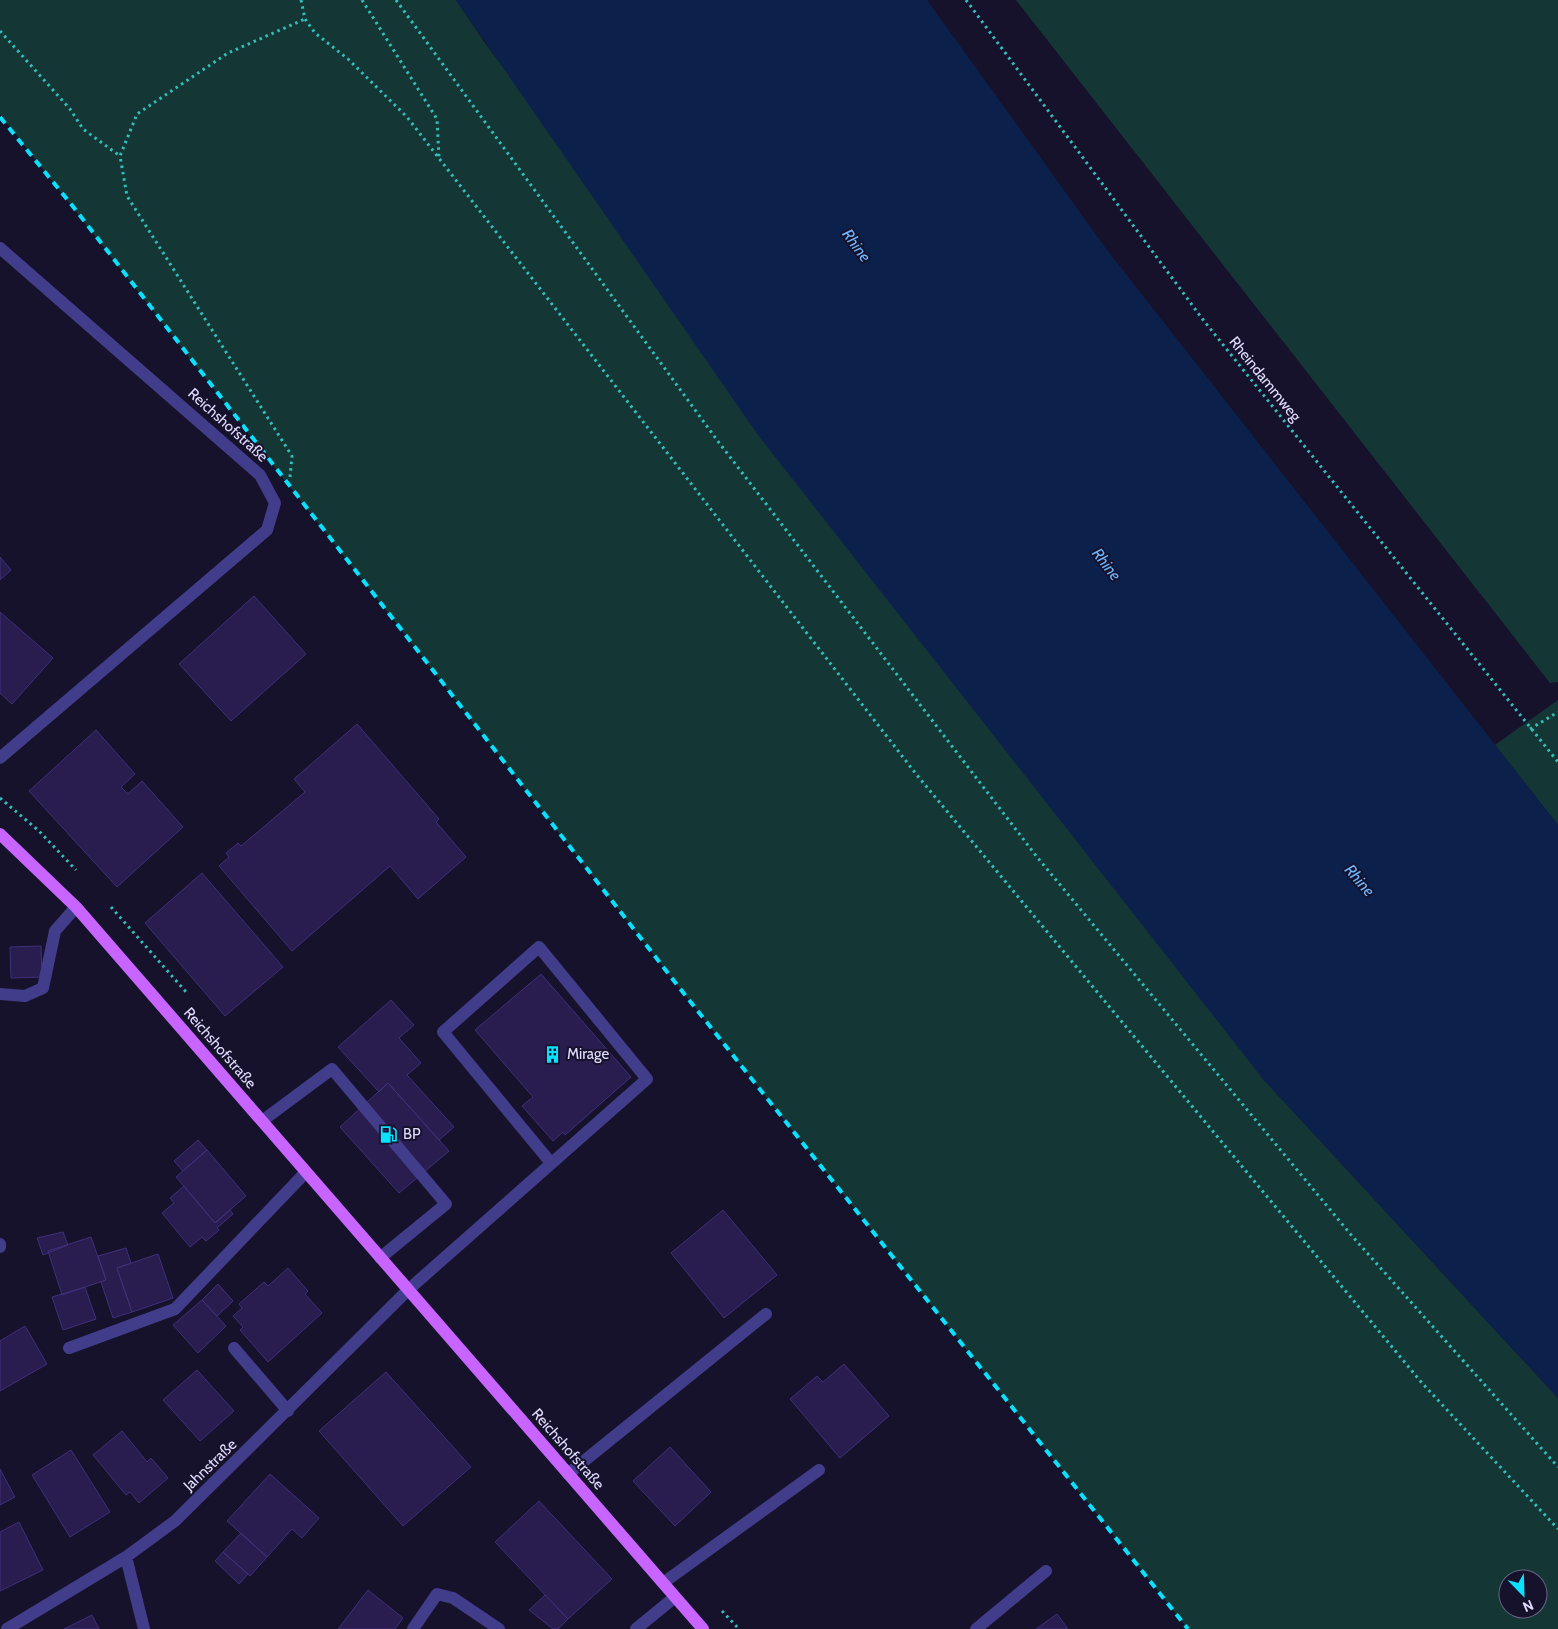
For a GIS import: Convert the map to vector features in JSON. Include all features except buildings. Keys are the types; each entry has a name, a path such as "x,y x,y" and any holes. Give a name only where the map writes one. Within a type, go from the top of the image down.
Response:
{"main road":[{"name":"Reichshofstraße","path":"0,834 76,907 703,1629"}],"street":[{"name":"Reichshofstraße","path":"0,248 260,475 275,503"},
{"path":"0,758 267,530 275,503"},
{"path":"0,994 25,996 43,988 55,931 76,907"},
{"path":"408,1290 647,1079 539,947 443,1032 551,1163"},
{"path":"262,1121 332,1068 446,1204 380,1258"},
{"path":"69,1348 175,1309 306,1172"},
{"name":"Jahnstraße","path":"7,1629 126,1557 175,1521 408,1290"},
{"path":"568,1474 766,1314"},
{"path":"234,1348 288,1411"},
{"path":"663,1583 819,1470"},
{"path":"126,1557 144,1629"},
{"path":"976,1629 1046,1571"},
{"path":"413,1629 437,1594 453,1598 499,1629"},
{"path":"636,1629 675,1597"}],"path":[{"path":"301,0 305,19 315,32 348,59 406,117 916,774 1422,1383 1558,1529"},
{"path":"362,0 437,119 439,159"},
{"path":"396,0 717,440 1037,857 1352,1236 1558,1466"},
{"name":"Rheindammweg","path":"966,0 1204,321 1558,762"},
{"path":"275,503 289,486 292,456 126,196 120,156 137,114 228,54 305,19"},
{"path":"0,31 70,108 83,129 120,156"},
{"path":"1530,729 1558,712"},
{"path":"0,798 7,804"}],"green space":[{"path":"0,0 456,0 485,43 1263,1079 1558,1398 1558,1629 1188,1629 678,986 0,114"},
{"path":"1016,0 1558,0 1558,682 1550,683"},
{"path":"1558,700 1558,825 1495,745"}],"water":[{"name":"Rhine","path":"456,0 927,0 1107,250 1558,825 1558,1398 1263,1079 758,435"}],"railway":[{"path":"0,117 71,204 678,986 1188,1629"}],"place":[{"name":"Mirage","path":"553,1054"},
{"name":"BP","path":"389,1134"}]}
